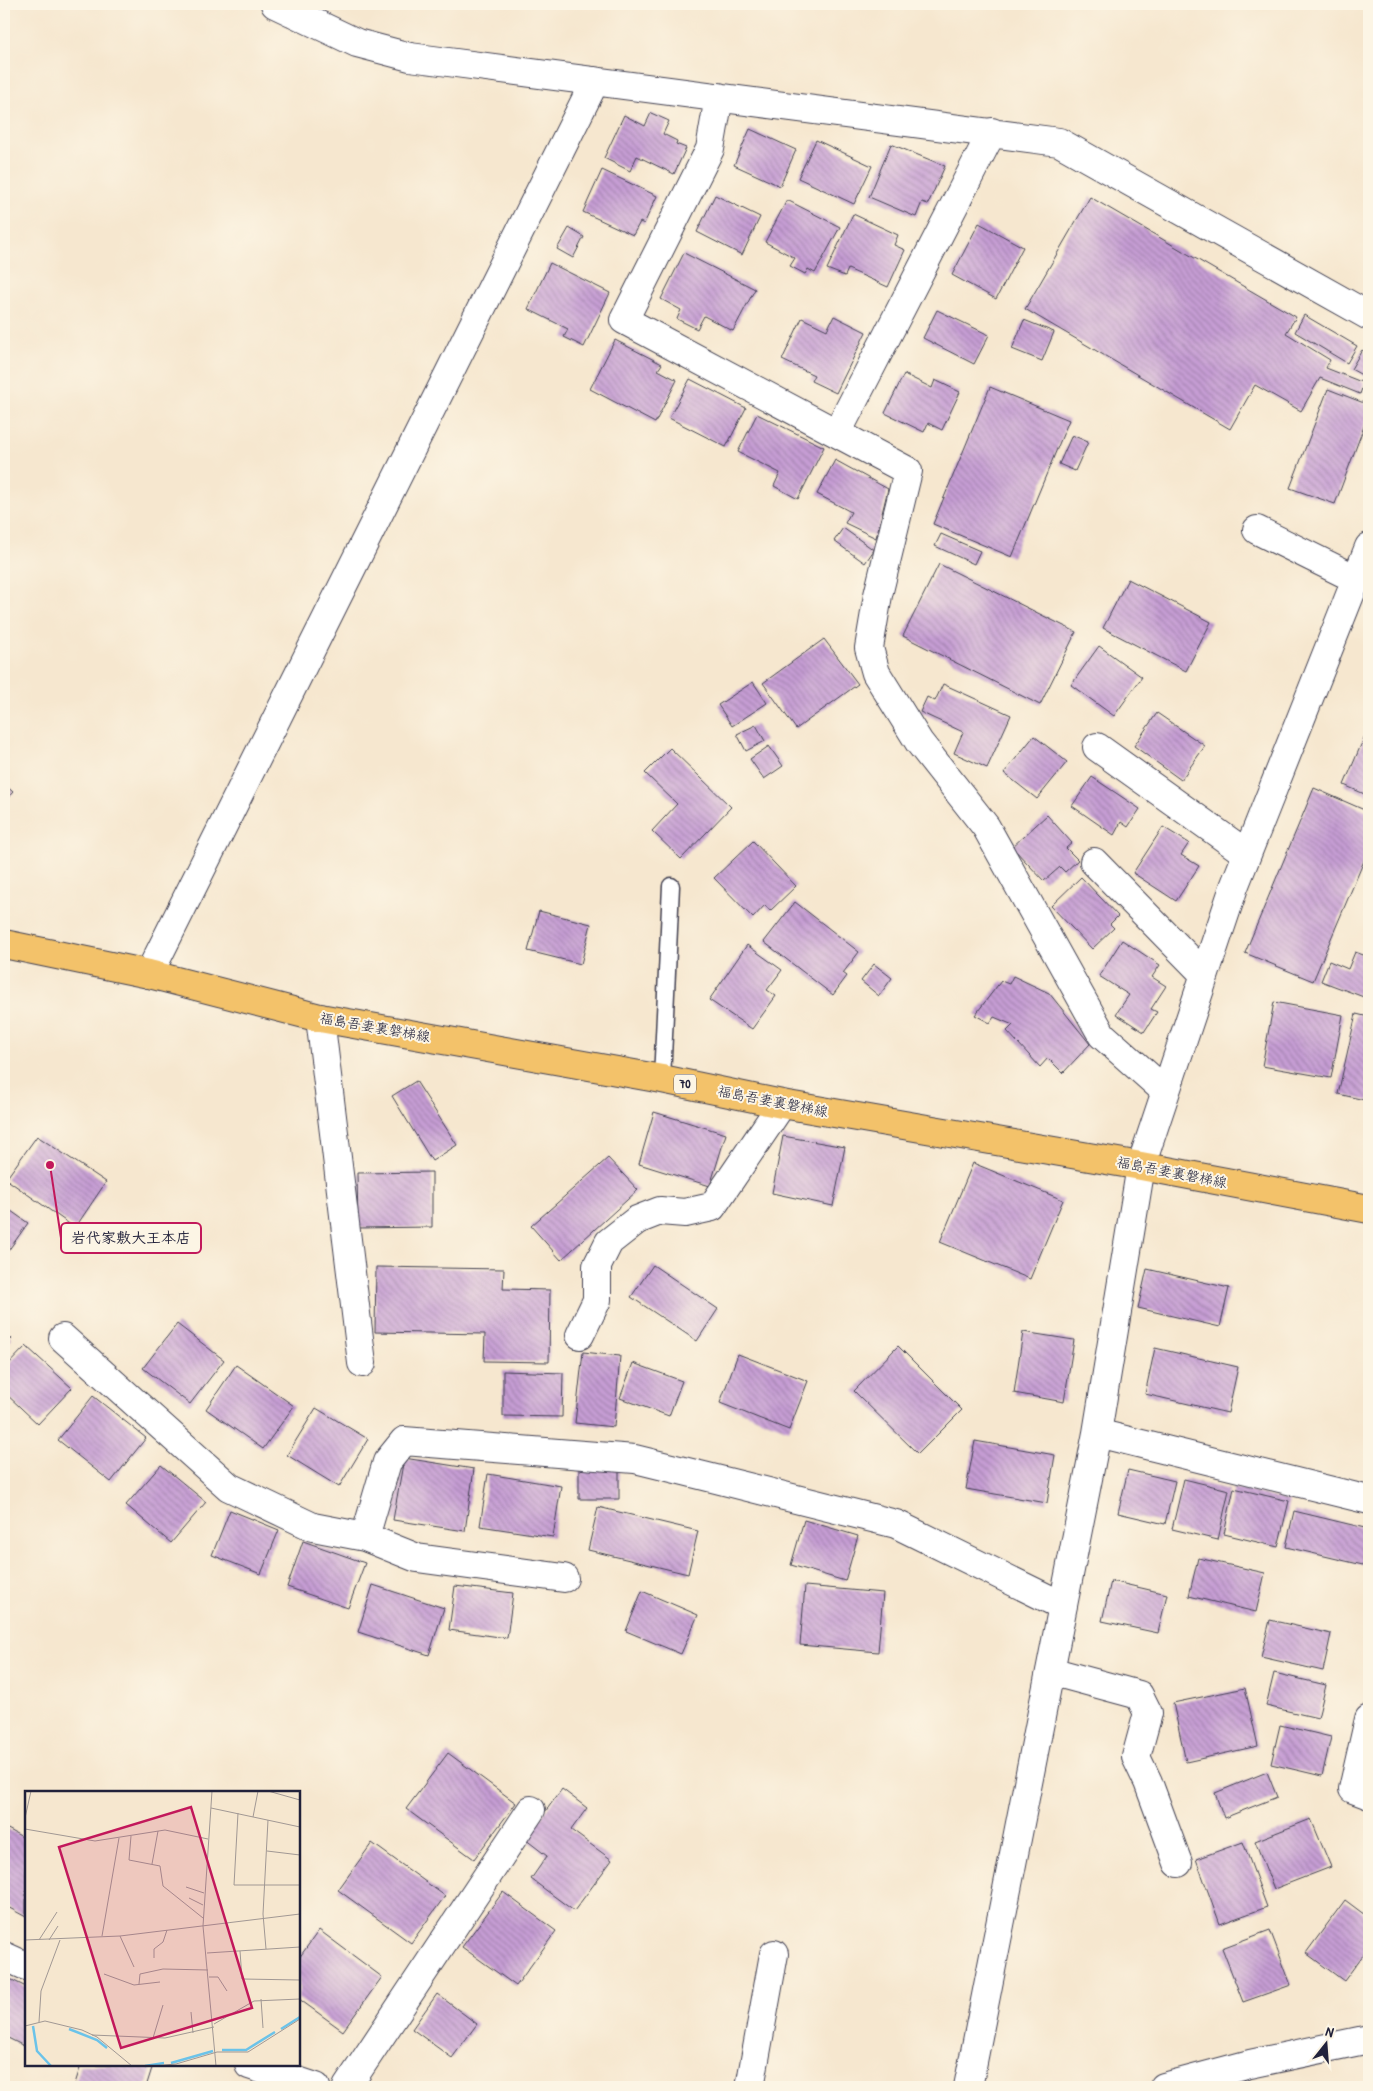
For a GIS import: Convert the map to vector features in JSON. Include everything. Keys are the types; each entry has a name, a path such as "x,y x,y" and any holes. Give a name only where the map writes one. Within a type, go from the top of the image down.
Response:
{"main road":[{"name":"福島吾妻裏磐梯線","path":"4,944 148,974 320,1018 662,1079 782,1104 1141,1166 1369,1208"}],"street":[{"path":"275,4 358,43 410,57 1059,142 1369,316"},
{"path":"148,974 595,81"},
{"path":"719,97 710,148 624,320 908,471 878,595 869,648 876,673 918,742 986,828 1102,1034 1165,1091"},
{"path":"837,433 992,132"},
{"path":"1257,530 1356,579"},
{"path":"968,2087 1097,1433 1141,1166 1204,974 1247,854 1369,547"},
{"path":"1097,747 1247,854"},
{"path":"1094,862 1204,974"},
{"path":"320,1018 362,1363"},
{"path":"580,1335 596,1300 597,1266 609,1242 637,1220 660,1211 685,1213 712,1207 782,1104"},
{"path":"63,1338 229,1487 313,1527 365,1537 417,1558 564,1578"},
{"path":"1097,1433 1369,1500"},
{"path":"365,1537 387,1462 404,1441 635,1459 896,1524 1063,1606"},
{"path":"1050,1671 1139,1695 1148,1713 1136,1757 1148,1782 1178,1863"},
{"path":"1369,1719 1353,1790 1369,1795"},
{"path":"347,2087 532,1810"},
{"path":"750,2087 774,1954"},
{"path":"4,1956 25,1966"},
{"path":"1164,2087 1250,2064 1369,2039"},
{"path":"252,2066 316,2087"}],"lane":[{"path":"662,1079 670,886"}],"building":[{"path":"651,113 669,121 663,134 677,141 676,144 686,148 674,174 637,156 630,171 604,158 624,115 645,126"},
{"path":"750,129 796,150 780,186 734,165"},
{"path":"816,140 872,166 854,204 798,178"},
{"path":"891,144 945,166 928,204 922,202 916,217 869,197"},
{"path":"602,170 657,196 644,224 640,222 633,235 583,212"},
{"path":"715,195 760,217 742,255 697,232"},
{"path":"1090,197 1296,317 1286,333 1330,360 1326,368 1364,383 1360,394 1320,378 1301,411 1255,385 1230,429 1025,309"},
{"path":"787,200 840,227 815,273 808,269 805,274 790,266 795,258 765,242"},
{"path":"853,214 898,235 894,245 905,250 888,287 848,269 845,276 827,269"},
{"path":"979,223 1023,247 996,299 952,275"},
{"path":"569,228 584,237 573,258 557,249"},
{"path":"684,253 755,289 733,331 704,316 697,329 677,319 681,310 661,299"},
{"path":"550,263 610,293 584,347 564,337 568,329 528,309"},
{"path":"937,310 989,335 974,364 923,338"},
{"path":"1304,315 1357,346 1347,363 1295,332"},
{"path":"834,316 866,332 836,393 811,381 814,375 782,360 802,318 827,330"},
{"path":"1024,320 1054,332 1042,361 1012,349"},
{"path":"615,340 662,364 658,370 677,380 655,423 590,389"},
{"path":"1362,350 1369,355 1369,379 1351,369"},
{"path":"904,374 932,388 935,380 960,392 942,430 928,423 924,432 885,413"},
{"path":"690,379 746,408 726,447 669,418"},
{"path":"990,387 1069,420 1012,557 933,524"},
{"path":"1328,389 1369,405 1369,413 1335,504 1290,488"},
{"path":"757,414 824,447 798,499 774,486 780,473 738,452"},
{"path":"1072,435 1088,442 1075,471 1059,464"},
{"path":"835,460 888,489 876,538 845,523 851,512 817,494"},
{"path":"843,528 874,550 865,563 834,541"},
{"path":"941,534 980,551 974,564 935,546"},
{"path":"939,564 1076,632 1040,705 903,636"},
{"path":"1128,579 1211,622 1186,671 1103,628"},
{"path":"824,639 858,684 796,729 763,683"},
{"path":"1099,646 1142,677 1114,716 1071,685"},
{"path":"753,682 767,703 732,726 718,705"},
{"path":"943,684 1011,715 987,768 954,753 963,732 920,712 927,697 935,701"},
{"path":"1157,713 1205,746 1181,780 1134,746"},
{"path":"756,725 765,741 746,751 737,734"},
{"path":"1369,726 1369,796 1344,785"},
{"path":"1034,736 1067,762 1037,799 1004,773"},
{"path":"769,746 783,766 764,779 750,759"},
{"path":"670,748 731,807 681,859 652,831 677,804 645,773"},
{"path":"1092,777 1140,809 1128,827 1121,822 1114,835 1072,806"},
{"path":"4,784 13,792 4,802"},
{"path":"1314,788 1369,812 1369,849 1313,981 1245,953"},
{"path":"1047,815 1072,843 1066,848 1078,860 1065,872 1060,867 1044,881 1012,847"},
{"path":"1163,827 1189,843 1181,855 1199,866 1176,901 1133,873"},
{"path":"753,841 796,886 770,911 765,905 753,918 714,878"},
{"path":"1081,877 1118,916 1110,924 1114,928 1092,949 1051,906"},
{"path":"795,902 859,952 843,973 847,976 833,995 764,942"},
{"path":"539,911 591,924 581,964 528,951"},
{"path":"1122,940 1160,965 1152,977 1166,986 1151,1009 1157,1012 1144,1032 1116,1014 1129,995 1099,976"},
{"path":"747,945 782,970 767,990 776,996 752,1029 709,1000"},
{"path":"1355,952 1369,957 1369,999 1321,981 1329,961 1348,969"},
{"path":"874,964 892,978 879,996 861,981"},
{"path":"1013,976 1049,993 1090,1044 1063,1073 1048,1058 1040,1067 1007,1031 1013,1025 994,1017 990,1023 975,1015 1001,981 1009,984"},
{"path":"1274,1002 1343,1015 1331,1078 1262,1066"},
{"path":"1356,1014 1369,1017 1369,1101 1338,1094"},
{"path":"416,1081 457,1145 432,1161 392,1096"},
{"path":"654,1112 726,1134 710,1186 639,1164"},
{"path":"37,1136 106,1182 75,1228 6,1179"},
{"path":"783,1136 845,1147 833,1206 772,1193"},
{"path":"608,1158 638,1190 561,1260 531,1226"},
{"path":"973,1163 1063,1200 1030,1279 940,1242"},
{"path":"432,1172 432,1227 358,1228 357,1173"},
{"path":"4,1206 28,1223 8,1251 4,1247"},
{"path":"653,1265 718,1309 697,1341 631,1297"},
{"path":"376,1267 504,1269 503,1289 550,1290 549,1362 484,1361 485,1334 375,1332"},
{"path":"1147,1269 1229,1288 1220,1327 1138,1308"},
{"path":"177,1324 224,1360 190,1404 143,1368"},
{"path":"4,1331 12,1339 4,1347"},
{"path":"1023,1332 1074,1340 1064,1402 1014,1393"},
{"path":"26,1346 72,1388 38,1424 4,1392 4,1369"},
{"path":"898,1346 962,1410 918,1454 854,1391"},
{"path":"1155,1348 1238,1367 1228,1413 1145,1394"},
{"path":"583,1352 620,1356 614,1427 575,1423"},
{"path":"738,1354 808,1381 789,1430 720,1403"},
{"path":"633,1363 682,1381 669,1416 620,1398"},
{"path":"236,1365 294,1406 263,1449 206,1409"},
{"path":"503,1371 563,1373 562,1417 503,1416"},
{"path":"93,1396 146,1438 111,1482 58,1440"},
{"path":"316,1408 368,1439 339,1487 287,1455"},
{"path":"975,1441 1055,1455 1047,1503 966,1489"},
{"path":"404,1458 474,1469 465,1531 393,1520"},
{"path":"579,1464 619,1464 619,1499 579,1499"},
{"path":"161,1465 206,1502 171,1543 126,1505"},
{"path":"1128,1470 1175,1481 1165,1524 1118,1513"},
{"path":"488,1474 561,1486 553,1537 480,1526"},
{"path":"1184,1479 1229,1490 1218,1540 1172,1529"},
{"path":"1234,1488 1289,1501 1278,1547 1224,1534"},
{"path":"598,1507 698,1531 688,1574 588,1550"},
{"path":"230,1510 279,1530 261,1574 212,1555"},
{"path":"1294,1511 1369,1529 1367,1566 1286,1547"},
{"path":"804,1520 858,1536 845,1581 791,1565"},
{"path":"303,1541 365,1563 348,1608 287,1587"},
{"path":"1198,1558 1265,1573 1256,1612 1189,1596"},
{"path":"1111,1581 1167,1594 1158,1633 1102,1621"},
{"path":"373,1585 444,1608 429,1655 358,1632"},
{"path":"455,1586 513,1593 507,1638 449,1630"},
{"path":"805,1586 883,1593 878,1652 800,1645"},
{"path":"642,1591 698,1615 681,1654 626,1631"},
{"path":"1270,1620 1331,1634 1323,1671 1261,1657"},
{"path":"1274,1673 1326,1685 1318,1718 1266,1706"},
{"path":"1245,1688 1258,1746 1186,1762 1173,1703"},
{"path":"1280,1725 1331,1737 1322,1776 1271,1764"},
{"path":"448,1753 516,1803 474,1859 406,1809"},
{"path":"1267,1772 1277,1797 1224,1818 1215,1793"},
{"path":"562,1789 587,1808 571,1830 612,1860 574,1911 531,1879 547,1856 525,1839"},
{"path":"1311,1819 1331,1867 1274,1889 1255,1841"},
{"path":"4,1827 25,1838 25,1916 4,1905 4,1867 6,1863 4,1862"},
{"path":"1243,1842 1267,1907 1220,1924 1196,1859"},
{"path":"372,1843 445,1896 411,1943 338,1890"},
{"path":"503,1892 556,1931 516,1986 462,1947"},
{"path":"1345,1900 1369,1918 1369,1947 1344,1981 1306,1953"},
{"path":"319,1930 382,1977 343,2031 300,2000 300,1957"},
{"path":"1270,1930 1291,1985 1243,2002 1222,1948"},
{"path":"4,1976 25,1986 25,2046 4,2036"},
{"path":"437,1994 477,2024 452,2058 412,2029"},
{"path":"81,2066 153,2066 146,2087 74,2087"}],"place":[{"name":"岩代家敷大王本店","path":"50,1165"}]}
